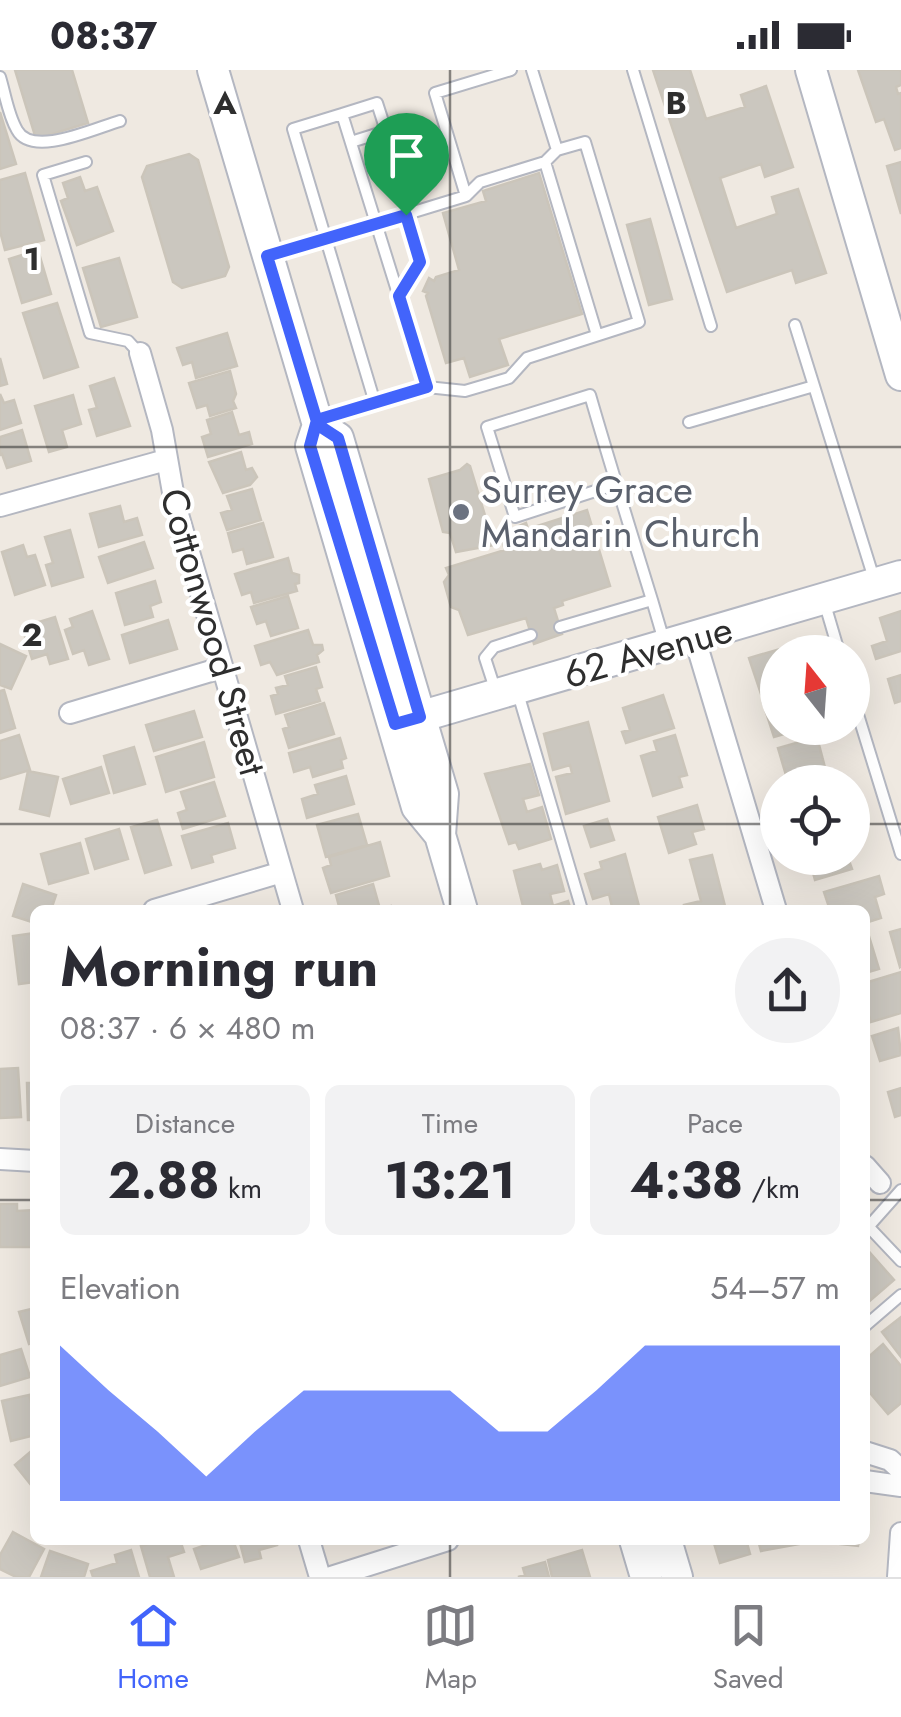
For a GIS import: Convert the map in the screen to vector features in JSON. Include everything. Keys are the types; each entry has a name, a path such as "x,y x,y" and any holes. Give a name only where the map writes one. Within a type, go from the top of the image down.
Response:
{"main road":[{"path":"213,70 318,423 338,438 407,721 442,794 440,836 461,905"},
{"path":"810,70 901,375"},
{"name":"62 Avenue","path":"407,721 888,580"},
{"path":"636,1545 646,1577"},
{"path":"667,1545 677,1577"}],"street":[{"name":"Cottonwood Street","path":"140,353 221,668 292,905"},
{"path":"0,506 166,460"},
{"path":"696,638 775,905"},
{"path":"70,713 221,668"},
{"path":"171,905 282,872"},
{"path":"0,1159 30,1161"},
{"path":"870,1172 880,1183"},
{"path":"870,1454 890,1460 901,1470"},
{"path":"870,1481 901,1486"},
{"path":"898,1577 901,1534"},
{"path":"310,1545 320,1577"},
{"path":"331,1577 432,1545"}],"lane":[{"path":"466,196 435,94 512,70"},
{"path":"532,70 557,150"},
{"path":"633,70 711,326"},
{"path":"0,76 16,130 26,141 40,145 120,121"},
{"path":"351,142 386,131 377,103 294,129 375,402"},
{"path":"342,114 427,387"},
{"path":"267,256 466,196 480,182 545,162 557,150 585,142 639,322 526,358 509,378 465,391 427,387 318,423"},
{"path":"86,162 43,174 90,332 128,341 140,353"},
{"path":"545,162 597,335"},
{"path":"399,296 420,262 406,215"},
{"path":"795,325 814,386 888,580"},
{"path":"689,422 814,386"},
{"path":"616,484 515,517 487,427 590,396 666,647"},
{"path":"560,627 652,600"},
{"path":"823,600 834,635"},
{"path":"531,635 494,647 486,658 507,692 580,905"},
{"path":"867,745 901,854"},
{"path":"870,1221 901,1190"},
{"path":"870,1227 901,1262"},
{"path":"870,1322 901,1295"}],"building":[{"path":"15,70 72,70 88,123 36,139"},
{"path":"653,70 690,70 706,119 745,107 741,95 766,86 793,167 765,177 761,164 720,178 736,228 777,214 772,197 798,189 826,273 796,283 792,270 727,292"},
{"path":"858,70 901,70 901,85 896,87 901,93 901,148 895,150 884,119 876,122"},
{"path":"0,112 16,164 0,169"},
{"path":"189,154 198,160 229,267 225,276 182,288 173,282 142,177 147,166"},
{"path":"901,162 901,214 887,166"},
{"path":"25,173 44,240 5,250 0,231 0,180"},
{"path":"539,173 582,314 499,339 508,365 470,377 464,358 446,363 428,293 423,291 429,278 434,281 459,270 443,213 486,201 483,191"},
{"path":"80,177 85,191 97,187 113,231 77,245 61,201 68,198 63,183"},
{"path":"650,219 672,299 649,305 627,225"},
{"path":"38,250 51,294 22,303 9,259"},
{"path":"119,258 137,317 101,327 83,268"},
{"path":"57,303 78,367 44,378 23,313"},
{"path":"227,333 237,366 196,378 192,362 183,365 177,348"},
{"path":"0,358 7,384 0,386"},
{"path":"230,371 236,408 210,416 207,405 197,408 189,383"},
{"path":"114,378 130,426 97,436 89,410 97,408 90,386"},
{"path":"0,394 4,403 14,400 21,423 0,430"},
{"path":"73,395 81,424 62,430 67,447 49,452 35,406"},
{"path":"232,412 239,435 249,432 252,444 208,457 202,437 211,434 207,420"},
{"path":"22,430 31,461 7,468 0,455 0,437"},
{"path":"241,452 246,470 252,468 257,477 250,485 223,493 209,462"},
{"name":"Surrey Grace Mandarin Church","path":"467,464 494,545 456,552 450,533 443,532 429,479 460,470"},
{"path":"252,489 261,520 227,530 221,513 232,510 227,496"},
{"path":"120,506 124,522 137,518 142,535 99,547 90,514"},
{"path":"587,510 610,586 562,601 563,605 554,608 562,634 534,644 526,618 468,635 459,610 451,607 444,582 449,575 446,568 505,550 501,537 520,531 519,526 526,523 528,529"},
{"path":"263,523 273,557 247,564 243,549 233,552 228,533"},
{"path":"70,530 83,577 52,586 46,565 53,563 45,537"},
{"path":"144,542 153,568 108,583 99,557"},
{"path":"23,545 27,557 35,555 45,585 15,595 2,552"},
{"path":"288,558 292,573 299,575 297,591 254,603 251,592 242,595 235,574"},
{"path":"155,581 161,602 150,606 153,617 125,625 116,593"},
{"path":"288,596 298,628 271,636 266,621 257,624 251,607"},
{"path":"92,611 109,659 89,665 84,650 73,654 65,630 73,627 70,619"},
{"path":"901,611 901,651 876,659 872,646 887,641 880,618"},
{"path":"55,617 68,659 50,664 47,654 32,659 22,627"},
{"path":"168,620 177,649 130,663 122,635"},
{"path":"308,630 313,645 322,645 323,650 317,655 319,662 277,675 270,662 261,665 255,646"},
{"path":"0,644 26,656 11,689 0,685"},
{"path":"760,655 760,691 749,658"},
{"path":"316,667 322,687 316,689 320,701 276,714 271,696 278,694 276,688 288,685 285,676"},
{"path":"901,675 901,701 895,703 888,679"},
{"path":"4,690 15,728 0,733 0,691"},
{"path":"663,695 674,728 626,743 622,732 630,730 623,708"},
{"path":"324,703 334,734 289,748 283,729 289,727 285,715"},
{"path":"194,711 202,737 154,751 146,725"},
{"path":"588,722 609,801 566,814 556,777 572,773 570,765 553,770 544,734"},
{"path":"19,735 30,770 0,779 0,741"},
{"path":"675,735 687,775 679,777 682,787 653,796 641,756 657,751 654,741"},
{"path":"340,738 346,758 341,760 343,768 313,777 310,767 294,772 289,753"},
{"path":"204,742 214,777 166,792 156,757"},
{"path":"819,745 824,765 783,765 778,748"},
{"path":"134,747 145,784 114,793 104,756"},
{"path":"530,764 539,795 523,799 527,812 542,807 551,839 519,849 516,842 509,844 485,774"},
{"path":"101,767 109,793 71,804 63,779"},
{"path":"28,771 58,777 49,816 20,809"},
{"path":"346,776 354,804 307,818 302,799 318,794 315,785"},
{"path":"214,782 225,816 183,829 178,813 187,810 181,792"},
{"path":"697,805 704,829 692,832 696,844 669,853 658,817"},
{"path":"358,814 367,845 326,857 317,825"},
{"path":"607,819 614,840 591,847 584,826"},
{"path":"157,820 171,865 145,873 131,827"},
{"path":"228,823 235,848 211,855 213,862 192,868 182,836"},
{"path":"119,829 128,859 95,869 86,839"},
{"path":"380,842 389,876 331,893 323,868 331,865 329,857"},
{"path":"80,843 88,873 49,884 41,854"},
{"path":"625,854 639,905 612,905 609,894 593,899 585,874 602,869 600,862"},
{"path":"712,855 725,905 684,905 701,901 690,860"},
{"path":"540,864 542,870 557,865 564,891 550,894 553,905 523,905 514,871"},
{"path":"879,876 884,894 875,897 881,918 870,921 870,905 828,905 824,892"},
{"path":"23,884 56,895 53,905 30,905 30,921 13,916"},
{"path":"373,884 379,905 339,905 336,895"},
{"path":"901,929 901,966 900,967 890,932"},
{"path":"30,934 30,983 19,984 13,936"},
{"path":"870,940 879,969 870,972"},
{"path":"901,972 901,1013 871,1022 870,981"},
{"path":"898,1028 901,1055 880,1061 872,1036"},
{"path":"18,1068 21,1117 0,1118 0,1069"},
{"path":"27,1083 30,1083 30,1120"},
{"path":"901,1088 901,1115 895,1117 888,1092"},
{"path":"0,1204 17,1204 17,1211 30,1210 30,1247 0,1247"},
{"path":"870,1253 894,1280 870,1301"},
{"path":"30,1309 29,1344 19,1312"},
{"path":"901,1317 901,1357 882,1332"},
{"path":"883,1344 901,1366 901,1403 888,1414 870,1393 870,1356"},
{"path":"21,1349 30,1377 0,1386 0,1355"},
{"path":"29,1395 30,1436 11,1441 2,1401"},
{"path":"30,1452 30,1484 15,1465"},
{"path":"13,1532 30,1545 44,1549 29,1577 16,1577 0,1569 0,1555"},
{"path":"182,1545 184,1552 168,1557 174,1577 150,1577 141,1546"},
{"path":"235,1545 239,1557 201,1569 194,1549"},
{"path":"241,1545 277,1545 259,1550 261,1558 245,1562"},
{"path":"715,1545 748,1545 750,1554 720,1563"},
{"path":"759,1545 794,1545 761,1551"},
{"path":"131,1550 139,1577 93,1577 91,1571 117,1563 115,1555"},
{"path":"582,1550 590,1577 552,1577 548,1560"},
{"path":"50,1551 88,1564 84,1577 41,1577"},
{"path":"545,1562 549,1577 518,1577 525,1575 523,1568"}],"place":[{"name":"Surrey Grace Mandarin Church","path":"461,512"}],"route":[{"path":"406,215 267,256 318,425 338,438 420,717 395,724 310,446 318,425 317,420 427,387 399,296 420,262 406,215"}]}
